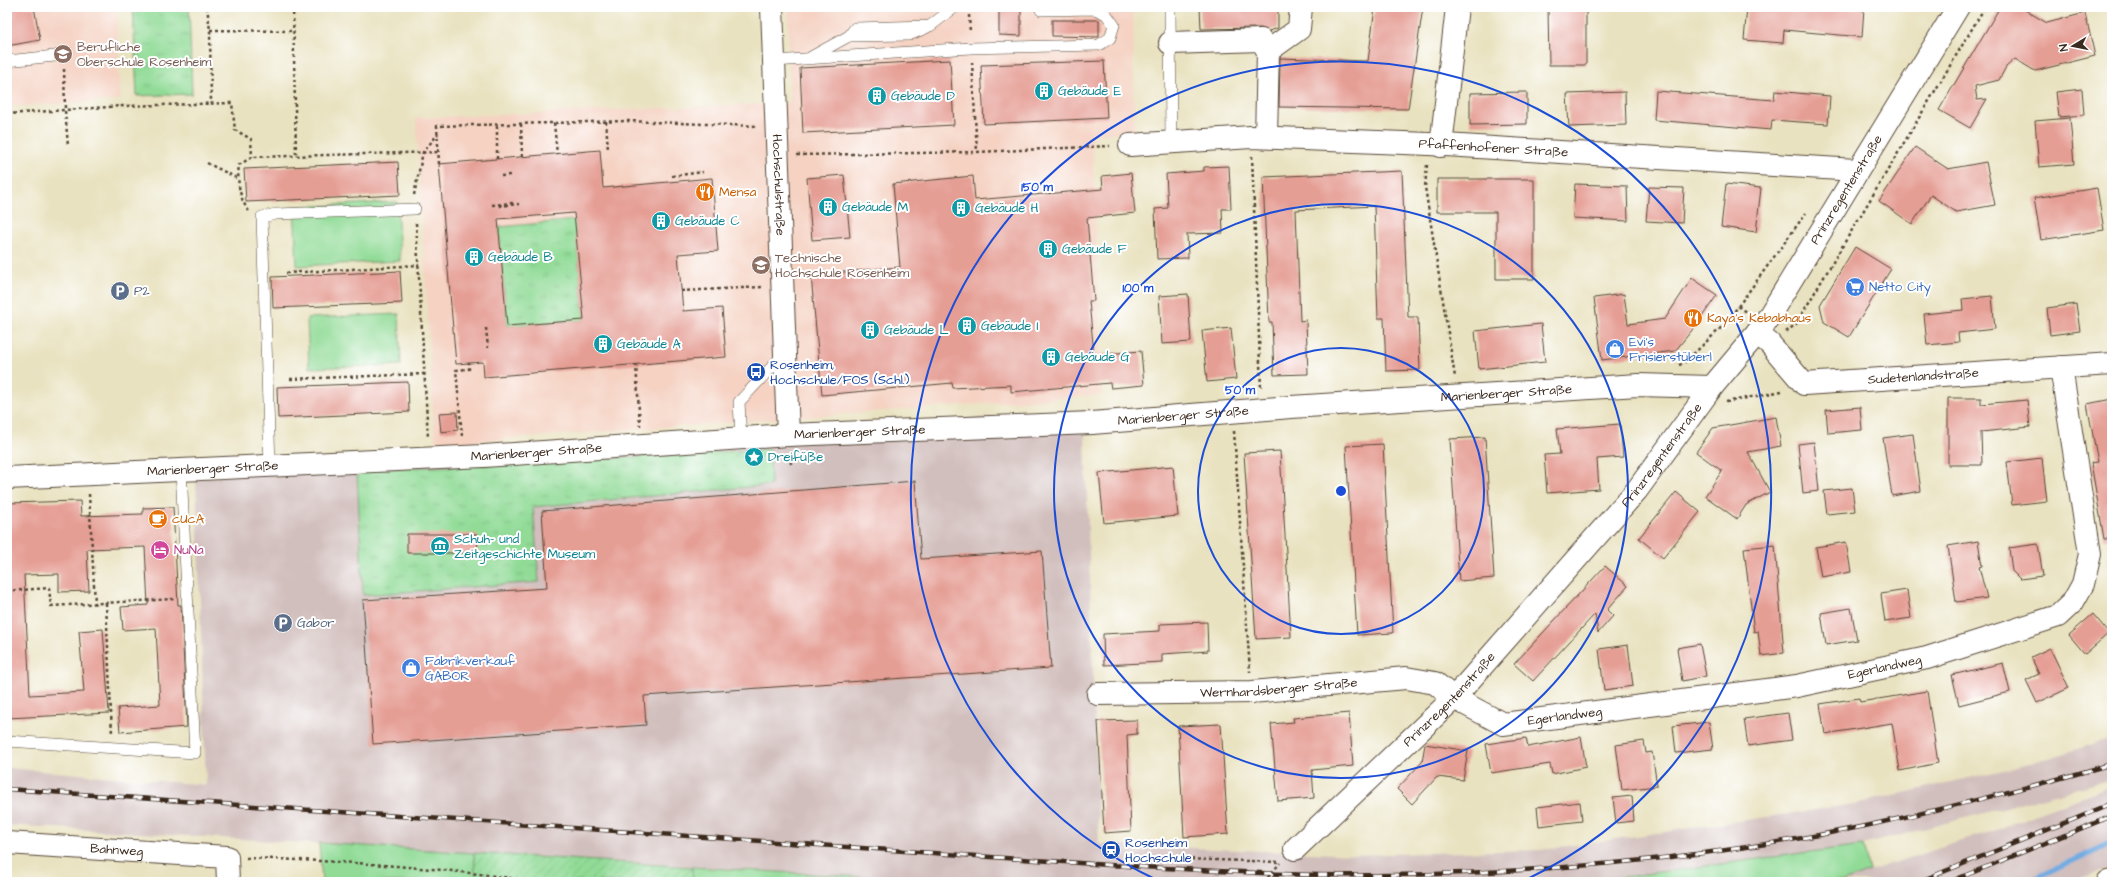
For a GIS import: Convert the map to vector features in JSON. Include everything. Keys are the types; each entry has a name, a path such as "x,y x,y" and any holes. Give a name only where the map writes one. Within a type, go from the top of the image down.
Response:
{"street":[{"name":"Hochschulstraße","path":"772,7 788,435"},
{"path":"1268,51 1299,29 1301,7"},
{"path":"1435,145 1457,7"},
{"name":"Prinzregentenstraße","path":"1288,856 1454,698 1618,513 1712,387 1764,338 1857,170 1958,7"},
{"path":"1170,43 1261,40 1268,51 1259,137"},
{"name":"Pfaffenhofener Straße","path":"1130,145 1259,137 1435,145 1857,170"},
{"path":"1764,338 1804,384"},
{"name":"Sudetenlandstraße","path":"1804,384 2112,364"},
{"name":"Egerlandweg","path":"1454,698 1503,724 1796,686 1927,658 2058,616 2073,602 2077,596 2083,584 2090,554 2061,367"},
{"name":"Marienberger Straße","path":"7,478 430,459 788,435 1092,423 1262,409 1638,385 1712,387"},
{"name":"Wernhardsberger Straße","path":"1098,694 1252,692 1406,678 1435,683 1454,698"},
{"name":"Bahnweg","path":"7,843 227,857"},
{"path":"227,857 228,882"},
{"path":"2108,882 2112,881"}],"lane":[{"path":"808,59 849,36 856,28 930,26 955,7"},
{"path":"1170,7 1171,142"},
{"path":"774,61 971,48 1099,45 1110,38 1114,25 1106,14 1095,9 1041,10"},
{"path":"7,61 64,55"},
{"path":"270,466 262,217 276,214 415,208"},
{"path":"741,439 739,402 786,352"},
{"path":"7,741 194,754 181,470"}],"path":[{"path":"207,7 210,30 210,103"},
{"path":"293,7 296,156"},
{"path":"1764,338 1796,324 1985,7"},
{"path":"969,14 977,152"},
{"path":"210,30 293,31"},
{"path":"64,55 65,110 68,146"},
{"path":"7,114 232,103 235,130 251,139 252,157"},
{"path":"606,121 608,150"},
{"path":"439,164 440,152 437,126 606,121 776,127"},
{"path":"554,123 557,154"},
{"path":"497,124 497,159"},
{"path":"521,124 522,157"},
{"path":"423,152 438,134"},
{"path":"1259,137 1262,409"},
{"path":"777,155 977,152 1130,145"},
{"path":"1435,145 1425,187 1458,396"},
{"path":"262,217 249,211 245,206 237,178 239,165 252,157 440,152"},
{"path":"207,164 237,178"},
{"path":"672,176 703,172"},
{"path":"501,176 510,175"},
{"path":"492,205 513,203"},
{"path":"499,206 519,204"},
{"path":"1677,365 1684,363 1726,323 1808,210"},
{"path":"286,272 419,265 430,459"},
{"path":"681,291 783,286"},
{"path":"486,328 488,348"},
{"path":"464,457 456,370 469,369 469,363"},
{"path":"636,364 641,446"},
{"path":"290,379 424,374"},
{"path":"1698,407 1786,390 1804,384"},
{"path":"1232,412 1252,692"},
{"path":"88,474 95,603"},
{"path":"7,591 48,588 51,606 188,598"},
{"path":"106,603 113,748"},
{"path":"1184,864 1184,859 1288,856"},
{"path":"1264,882 1288,856"},
{"path":"227,857 324,861 487,874 531,881"}],"shaded area":[{"name":"Berufliche Oberschule Rosenheim","path":"7,7 116,7 120,100 7,107"},
{"name":"Technische Hochschule Rosenheim","path":"788,7 1133,7 1134,131 1092,135 1102,395 435,444 416,118 790,103"},
{"name":"Gabor","path":"1084,410 1099,844 1356,855 1541,850 1855,804 2034,763 2112,738 2112,779 1863,845 1585,882 952,882 7,825 7,768 206,785 196,477"},
{"path":"2112,785 2112,867 2109,870 2066,882 1841,882 1869,871 1999,829"}],"green space":[{"path":"133,7 189,7 192,94 137,96"},
{"path":"397,202 400,261 297,266 294,207"},
{"path":"575,220 584,320 507,326 499,227"},
{"path":"399,314 401,365 309,368 307,318"},
{"path":"770,449 771,485 533,507 539,582 363,595 357,470 532,463"},
{"path":"319,843 474,853 476,882 322,882"},
{"path":"1863,845 1869,871 1841,882 1585,882"},
{"path":"474,853 692,867 693,882 476,882"},
{"path":"692,867 952,882 693,882"}],"building":[{"path":"7,7 34,7 40,40 7,46"},
{"path":"999,7 1021,7 1021,36 999,35"},
{"path":"1200,7 1278,7 1278,28 1269,31 1261,28 1201,29"},
{"path":"1375,7 1423,7 1408,109 1279,107 1280,58 1368,61"},
{"path":"1548,7 1586,7 1586,65 1549,65"},
{"path":"1747,7 1864,8 1862,37 1784,30 1783,43 1744,40"},
{"path":"2000,7 2020,7 2047,23 2085,13 2095,56 2035,71 2015,59 2006,67 1999,80 1975,86 1977,100 1987,99 1970,128 1939,110"},
{"path":"1052,20 1099,20 1099,37 1052,36"},
{"name":"Gebäude D","path":"950,60 954,125 803,133 800,68"},
{"name":"Gebäude E","path":"1104,61 1107,118 984,124 981,65"},
{"path":"2082,89 2084,115 2059,117 2056,92"},
{"path":"1656,91 1774,100 1775,91 1830,96 1828,124 1772,120 1771,130 1654,120"},
{"path":"1527,92 1527,124 1470,125 1470,93"},
{"path":"1625,92 1626,125 1569,127 1567,94"},
{"path":"2070,118 2074,164 2039,167 2035,121"},
{"path":"1915,147 1948,169 1986,162 1995,205 1956,212 1931,195 1912,224 1879,201"},
{"path":"600,150 603,188 712,178 718,251 678,254 683,311 722,308 726,357 484,377 483,362 456,364 439,164","holes":["574,213 584,320 507,326 498,219"]},
{"path":"398,162 400,195 246,202 244,169"},
{"path":"1229,166 1231,209 1222,209 1223,233 1187,234 1188,258 1157,259 1155,209 1168,208 1166,174 1204,171 1204,167"},
{"path":"1402,171 1408,317 1418,317 1420,370 1386,371 1384,318 1378,318 1374,206 1296,210 1300,321 1306,320 1308,374 1274,375 1272,322 1269,322 1263,177"},
{"path":"1131,173 1135,213 1087,218 1094,301 1089,301 1094,355 1141,351 1144,385 1111,388 1110,383 1011,392 1011,385 953,388 952,383 822,395 811,275 900,267 893,184 973,176 975,200 1103,189 1102,176"},
{"name":"Gebäude M","path":"844,175 850,237 812,240 807,178"},
{"path":"1437,179 1534,179 1534,279 1496,279 1496,212 1437,212"},
{"path":"1575,184 1627,186 1628,221 1573,218"},
{"path":"1726,184 1761,188 1756,232 1721,227"},
{"path":"1649,187 1684,188 1682,223 1646,221"},
{"path":"2097,188 2104,230 2041,240 2034,198"},
{"name":"Netto City","path":"1855,247 1891,269 1849,337 1824,322 1820,305"},
{"path":"400,271 402,303 273,308 272,277"},
{"path":"1692,278 1717,295 1697,324 1675,351 1602,360 1594,298 1624,294 1628,324 1665,319"},
{"path":"1188,294 1191,342 1162,344 1159,296"},
{"path":"1992,296 1995,329 1958,333 1959,342 1927,345 1924,314 1963,310 1962,299"},
{"path":"2076,304 2080,331 2050,335 2047,308"},
{"path":"1541,324 1545,362 1479,369 1475,331"},
{"path":"1231,328 1236,379 1207,382 1202,331"},
{"path":"408,382 409,412 278,418 277,387"},
{"path":"1948,398 1981,398 1981,404 2027,400 2030,427 1981,432 1982,465 1948,465"},
{"path":"2112,399 2112,539 2104,539 2091,463 2098,462 2087,404"},
{"path":"1860,407 1862,430 1828,433 1826,410"},
{"path":"457,412 458,430 441,432 439,413"},
{"path":"1776,417 1781,446 1748,452 1770,492 1746,505 1737,519 1705,496 1722,471 1696,452 1713,428"},
{"path":"1620,424 1623,457 1597,459 1599,489 1547,493 1544,455 1560,454 1557,429"},
{"path":"1913,434 1921,491 1892,496 1883,438"},
{"path":"1485,437 1494,578 1459,581 1450,439"},
{"path":"1814,442 1819,491 1803,493 1798,444"},
{"path":"1383,444 1393,633 1357,635 1346,446"},
{"path":"1280,451 1291,637 1256,639 1244,453"},
{"path":"2042,458 2047,501 2012,505 2007,462"},
{"path":"1173,466 1178,516 1104,523 1099,473"},
{"path":"915,481 921,559 1042,551 1051,668 644,696 646,725 373,744 363,600 547,588 542,511"},
{"path":"1852,488 1855,511 1827,514 1824,491"},
{"path":"1676,492 1700,512 1663,558 1639,538"},
{"path":"80,501 81,516 143,514 143,508 173,507 178,605 181,605 187,727 120,732 118,708 160,705 156,628 123,630 121,607 148,605 145,547 87,549 89,591 59,592 59,574 24,575 30,695 84,692 79,631 103,629 109,713 7,718 7,503"},
{"path":"407,534 477,534 478,553 407,553"},
{"path":"1978,541 1982,566 1979,567 1987,598 1956,602 1948,546"},
{"path":"1846,542 1851,572 1821,577 1816,547"},
{"path":"2038,544 2043,576 2020,579 2012,571 2009,548"},
{"path":"1775,545 1784,653 1761,656 1758,631 1754,632 1744,548"},
{"path":"1605,566 1628,586 1607,610 1613,616 1598,633 1595,614 1533,681 1514,664"},
{"path":"1907,590 1911,618 1885,622 1881,594"},
{"path":"1851,608 1857,640 1826,645 1821,613"},
{"path":"2093,614 2109,633 2085,654 2069,635"},
{"path":"1207,622 1208,651 1162,654 1162,662 1104,665 1103,634 1160,631 1160,624"},
{"path":"1700,644 1706,676 1682,681 1677,648"},
{"path":"1628,645 1633,686 1604,690 1599,649"},
{"path":"2050,648 2069,688 2037,703 2026,680 2039,674 2031,657"},
{"path":"2003,663 2010,692 1959,705 1952,675"},
{"path":"1927,691 1938,763 1900,771 1892,723 1825,734 1820,704 1859,698 1860,702"},
{"path":"1349,713 1353,766 1312,770 1314,798 1278,801 1271,724 1294,722 1293,718"},
{"path":"1788,713 1792,740 1748,746 1744,719"},
{"path":"1137,720 1137,734 1127,735 1131,831 1104,833 1098,721"},
{"path":"1709,722 1713,749 1676,753 1673,726"},
{"path":"1221,724 1228,834 1184,837 1178,726"},
{"path":"1581,737 1586,767 1552,774 1550,764 1491,773 1486,744 1526,738 1528,747"},
{"path":"1644,741 1646,753 1652,752 1657,786 1622,790 1616,745"},
{"path":"1425,744 1468,751 1463,780 1437,777 1412,804 1397,789 1422,762"},
{"path":"1632,796 1634,821 1616,823 1613,798"},
{"path":"1580,802 1582,821 1539,826 1537,807"}],"waterway":[{"path":"2025,882 2112,843"}],"railway":[{"path":"7,789 1108,865 1286,874 1393,875 1511,871 1571,867 1690,855 1749,847 1896,819 1989,797 2112,764"},
{"path":"1918,882 2112,804"},
{"path":"1949,882 2112,816"}],"place":[{"name":"Berufliche Oberschule Rosenheim","path":"63,54"},
{"name":"Gebäude E","path":"1044,91"},
{"name":"Gebäude D","path":"877,96"},
{"name":"Mensa","path":"705,192"},
{"name":"Gebäude M","path":"828,207"},
{"name":"Gebäude H","path":"961,208"},
{"name":"Gebäude C","path":"661,221"},
{"name":"Gebäude F","path":"1048,249"},
{"name":"Gebäude B","path":"474,257"},
{"name":"Technische Hochschule Rosenheim","path":"761,265"},
{"name":"Netto City","path":"1855,287"},
{"name":"P2","path":"120,291"},
{"name":"Kaya's Kebabhaus","path":"1693,318"},
{"name":"Gebäude I","path":"967,326"},
{"name":"Gebäude L","path":"870,330"},
{"name":"Gebäude A","path":"603,344"},
{"name":"Evi's Frisierstüberl","path":"1615,349"},
{"name":"Gebäude G","path":"1051,357"},
{"name":"Rosenheim, Hochschule/FOS (Schl.)","path":"756,372"},
{"name":"Dreifüße","path":"754,457"},
{"name":"cUcA","path":"158,519"},
{"name":"Schuh- und Zeitgeschichte Museum","path":"440,546"},
{"name":"NuNa","path":"160,550"},
{"name":"Gabor","path":"283,623"},
{"name":"Fabrikverkauf GABOR","path":"411,668"},
{"name":"Rosenheim Hochschule","path":"1111,850"}]}
